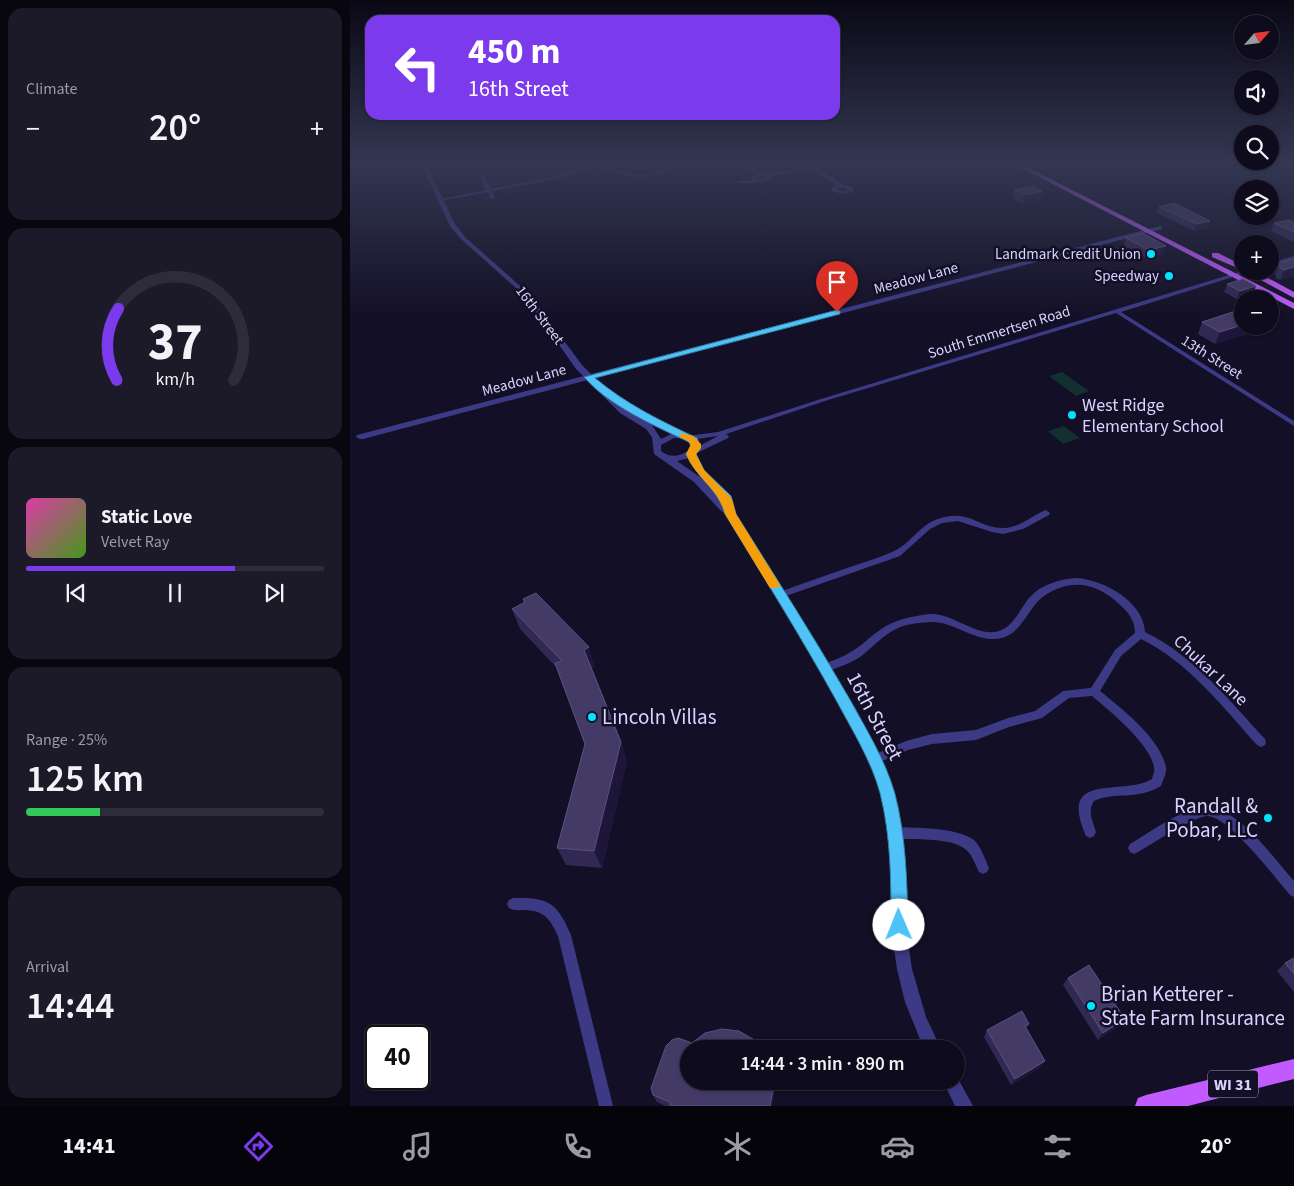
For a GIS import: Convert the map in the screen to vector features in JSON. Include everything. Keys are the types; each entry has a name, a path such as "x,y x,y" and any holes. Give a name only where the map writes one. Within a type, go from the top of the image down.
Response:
{"main road":[{"path":"1119,216 1234,270"},
{"path":"1135,216 1160,228 1189,247 1234,269"},
{"path":"1207,251 1234,269"},
{"path":"1252,280 1294,306"},
{"path":"1254,280 1294,300"},
{"path":"1266,280 1294,295"},
{"name":"WI 31","path":"1146,1106 1169,1103 1294,1070"}],"street":[{"name":"16th Street","path":"447,216 463,238 527,295 571,356 589,377 623,411 649,428 656,437 657,452 691,474 708,489 720,507 731,514"},
{"name":"Meadow Lane","path":"360,437 1160,228"},
{"path":"1279,262 1294,258"},
{"name":"South Emmertsen Road","path":"687,437 718,434 1116,312 1234,274"},
{"name":"13th Street","path":"1116,312 1294,424"},
{"name":"16th Street","path":"608,394 650,420 687,437 696,444 692,453 701,472 727,499 731,514 825,668 875,759 888,796 896,833 899,862 899,918 903,955 920,1022 929,1040"},
{"name":"South Emmertsen Road","path":"692,453 757,421"},
{"path":"657,444 666,438 687,437"},
{"path":"666,458 678,459 692,453"},
{"path":"780,595 897,554 904,550 927,528 940,520 963,518 995,530 1004,531 1021,527 1029,520 1046,513"},
{"path":"825,668 853,656 894,626 929,618 944,618 960,624 973,632 988,636 1003,634 1017,624 1036,596 1043,591 1075,581 1099,584 1112,591 1136,615 1140,626 1140,634 1118,653 1094,692"},
{"name":"Chukar Lane","path":"1140,634 1161,645 1183,662 1221,698 1261,742"},
{"path":"875,759 906,746 932,739 976,735 1008,723 1038,715 1067,694 1094,692 1127,719 1156,756 1160,769 1157,782 1144,789 1096,793 1088,800 1083,810 1090,832"},
{"path":"1134,848 1195,814 1208,810 1226,816 1294,891"},
{"path":"896,833 924,833 969,844 976,853 983,868"},
{"path":"513,904 534,903 544,907 556,916 564,934 606,1106"},
{"path":"956,1090 964,1106"}],"green space":[{"path":"1062,372 1089,391 1076,396 1049,376"},
{"path":"1064,426 1080,438 1063,444 1048,431"}],"building":[{"path":"1178,216 1199,216 1210,221 1197,224"},
{"path":"1289,220 1294,222 1294,232 1278,225 1279,222"},
{"path":"1143,233 1166,246 1149,250 1126,238"},
{"path":"1294,259 1294,267 1284,270 1280,268 1279,263"},
{"path":"1245,280 1256,286 1238,290 1227,284"},
{"path":"1234,312 1234,328 1220,332 1202,322"},
{"name":"Lincoln Villas","path":"536,593 589,647 584,650 621,742 594,851 557,848 585,744 555,663 562,661 512,609 525,602 523,599"},
{"path":"1294,958 1294,974 1285,963"},
{"name":"Brian Ketterer - State Farm Insurance","path":"1089,965 1125,1019 1103,1033 1068,978"},
{"path":"1022,1011 1029,1024 1025,1026 1045,1061 1015,1079 987,1030"},
{"path":"722,1029 739,1031 754,1040 696,1040 705,1033"},
{"path":"678,1038 684,1040 680,1040 680,1090 773,1090 770,1106 670,1106 670,1102 653,1095 651,1088 666,1046 672,1040"}],"slow traffic":[{"path":"683,435 694,440 696,448 691,454 695,464 727,499 731,514 774,585"}],"place":[{"name":"Landmark Credit Union","path":"1151,254"},
{"name":"Speedway","path":"1169,276"},
{"name":"West Ridge Elementary School","path":"1072,415"},
{"name":"Lincoln Villas","path":"592,717"},
{"name":"Randall & Pobar, LLC","path":"1268,818"},
{"name":"Brian Ketterer - State Farm Insurance","path":"1091,1006"}],"route":[{"path":"837,312 589,377 608,394 632,407 650,420 694,440 696,448 691,454 695,464 727,499 731,514 825,668 873,755 887,792 896,833 899,862 899,925"}]}
